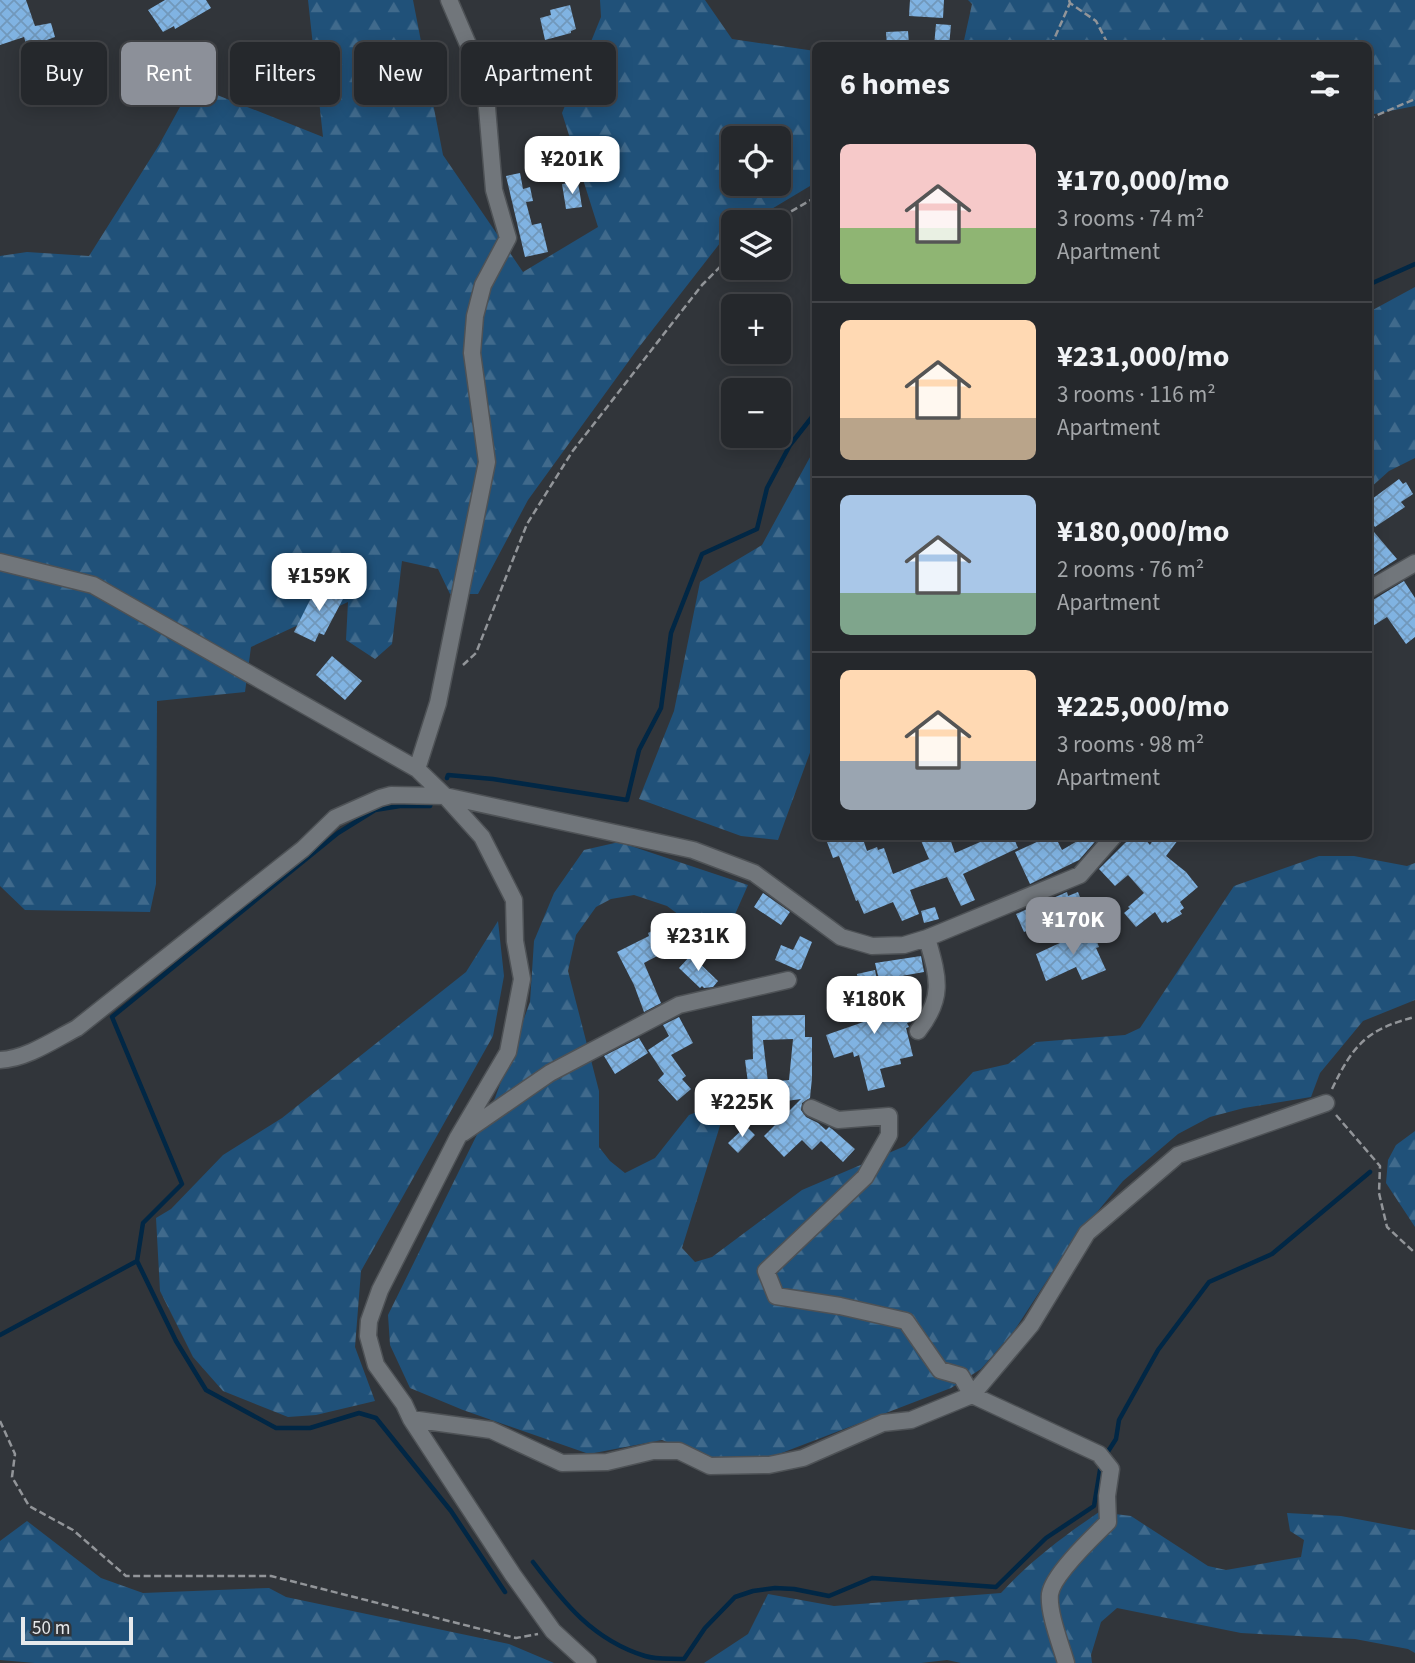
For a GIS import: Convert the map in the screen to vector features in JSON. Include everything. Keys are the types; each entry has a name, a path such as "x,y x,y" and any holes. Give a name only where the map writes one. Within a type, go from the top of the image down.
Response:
{"street":[{"path":"417,769 442,684 487,462 472,353 475,316 483,285 508,238 494,190 485,84 449,0"},
{"path":"0,562 93,584 417,769 482,838 514,900 515,941 522,979 508,1052 458,1137 380,1290 369,1321 368,1336 376,1365 404,1404 411,1419 513,1575 553,1631 588,1663"},
{"path":"1372,588 1415,563"},
{"path":"0,1060 8,1060 38,1048 77,1028 303,849 335,818 391,795 445,796 693,850 754,873 841,937 872,946 904,945 927,938 1080,875 1111,840"},
{"path":"918,1031 928,1018 936,999 938,975 927,938"},
{"path":"458,1137 550,1073 678,1005 788,980"},
{"path":"411,1419 491,1430 562,1463 607,1462 653,1451 679,1451 710,1466 769,1465 803,1458 883,1423 911,1420 972,1395 1031,1325 1087,1233 1178,1155 1326,1103"},
{"path":"811,1108 838,1120 889,1116 889,1135 865,1177 766,1271 776,1296 840,1306 906,1321 940,1370 961,1376 972,1395 1099,1454 1111,1469 1107,1496 1108,1522 1068,1562 1050,1593 1056,1633 1066,1663"}],"path":[{"path":"1053,42 1069,2 1096,21 1107,42"},
{"path":"1372,117 1415,99"},
{"path":"791,212 812,199"},
{"path":"442,684 476,653 527,523 572,452 702,285 721,266"},
{"path":"1415,1017 1388,1024 1363,1040 1344,1065 1326,1103 1380,1166 1379,1193 1387,1227 1415,1253"},
{"path":"0,1420 15,1454 12,1477 29,1506 73,1530 126,1576 271,1576 516,1638 553,1631"}],"green space":[{"path":"308,0 413,0 421,42 354,42 354,105 433,105 443,155 523,272 598,227 562,113 565,105 616,105 616,42 591,42 601,17 600,0 705,0 732,39 812,51 812,185 770,210 721,210 721,242 636,351 528,500 478,594 450,594 438,569 402,561 392,644 375,659 346,640 348,602 251,647 245,692 157,701 156,884 150,912 25,910 0,886 0,256 27,252 89,256 181,105 216,105 216,95 230,100 230,105 242,105 323,137 319,105 340,105 340,42 313,42"},
{"path":"968,0 1415,0 1415,106 1372,114 1372,42 964,42 972,4"},
{"path":"1415,287 1415,458 1389,471 1372,486 1372,310"},
{"path":"812,453 812,747 778,840 741,836 639,799 674,711 700,582 762,545"},
{"path":"619,842 748,885 721,946 667,906 634,895 611,899 596,907 576,935 568,971 599,1091 599,1147 610,1161 625,1173 655,1158 689,1115 707,1108 723,1116 682,1248 695,1262 712,1257 802,1190 905,1146 973,1072 1008,1064 1036,1042 1125,1035 1140,1028 1234,886 1319,856 1354,856 1407,866 1415,863 1415,1000 1363,1021 1320,1073 1311,1097 1244,1108 1210,1117 1178,1134 1123,1181 1072,1242 1014,1331 981,1369 951,1388 766,1459 712,1459 662,1440 589,1454 463,1410 410,1388 390,1345 388,1315 495,1098 530,1002 534,941 554,893 584,850"},
{"path":"498,921 504,976 493,1036 361,1271 355,1347 375,1401 316,1415 288,1417 223,1391 193,1357 160,1291 156,1218 171,1209 223,1155 282,1118 466,972"},
{"path":"1415,1131 1415,1227 1386,1183 1388,1160 1396,1145"},
{"path":"1099,1512 1131,1516 1208,1566 1226,1570 1301,1557 1304,1540 1290,1531 1287,1513 1341,1516 1415,1530 1415,1653 1408,1649 1355,1639 1241,1633 1117,1608 1101,1622 1091,1655 1092,1663 961,1663 947,1660 921,1663 704,1663 748,1634 768,1594 834,1606 1001,1593 1023,1570"},
{"path":"27,1521 101,1578 143,1593 269,1588 286,1597 509,1644 554,1663 35,1663 0,1660 0,1541"}],"building":[{"path":"0,0 26,0 35,26 51,23 55,37 41,42 26,42 24,37 0,45"},
{"path":"165,0 206,0 211,8 175,29 174,26 163,32 148,10"},
{"path":"910,0 944,0 943,18 909,16"},
{"path":"570,5 576,29 545,40 540,18 551,15 550,10"},
{"path":"936,24 951,25 949,42 934,42"},
{"path":"908,31 909,42 887,42 886,32"},
{"path":"520,173 523,189 530,187 533,201 526,202 532,225 541,223 548,252 525,257 506,176"},
{"path":"578,182 582,207 566,209 562,184"},
{"path":"1399,479 1403,484 1406,482 1413,494 1401,502 1405,507 1375,527 1372,523 1372,499"},
{"path":"1372,530 1397,559 1372,575"},
{"path":"1404,581 1415,598 1415,637 1406,644 1387,617 1372,626 1372,601"},
{"path":"318,584 344,597 324,635 319,633 315,642 294,632"},
{"path":"332,656 362,681 345,700 316,675"},
{"path":"863,840 867,851 877,847 878,850 884,848 893,874 929,859 921,840 950,840 955,853 985,840 1015,840 1018,848 963,874 975,900 961,906 947,877 910,890 919,914 902,921 893,902 864,914 858,900 856,901 839,856 833,858 827,842"},
{"path":"1041,840 1057,840 1062,850 1079,840 1096,840 1079,860 1030,884 1015,852"},
{"path":"1130,840 1146,840 1150,845 1153,840 1178,840 1166,856 1186,872 1198,887 1180,902 1184,908 1180,911 1182,914 1162,923 1155,912 1136,927 1124,913 1144,893 1128,875 1115,886 1099,869"},
{"path":"1067,892 1068,896 1078,892 1085,910 1024,932 1016,914"},
{"path":"763,893 790,912 781,925 754,907"},
{"path":"935,907 939,919 924,923 921,911"},
{"path":"663,925 670,939 655,947 659,955 644,963 661,1003 644,1012 617,952 649,936 648,933"},
{"path":"1092,928 1099,947 1096,948 1106,970 1082,980 1076,967 1046,981 1036,954"},
{"path":"800,936 812,942 801,969 775,960 781,945 793,950"},
{"path":"691,955 718,981 713,987 700,988 679,968"},
{"path":"921,956 924,972 879,980 875,963"},
{"path":"875,970 882,1004 888,1002 893,1015 908,1011 911,1022 907,1023 909,1027 906,1028 913,1056 900,1059 901,1064 880,1069 885,1087 868,1091 859,1055 854,1057 853,1052 834,1058 826,1035 872,1019 866,995 861,996 857,974"},
{"path":"805,1015 805,1037 812,1037 812,1078 810,1098 802,1103 801,1110 806,1117 826,1130 829,1127 832,1129 855,1149 843,1162 821,1141 812,1150 802,1140 784,1157 764,1136 801,1099 757,1105 754,1082 748,1083 745,1060 753,1059 752,1016","holes":["793,1039 789,1080 768,1082 763,1040"]},
{"path":"679,1017 693,1043 671,1055 686,1076 682,1079 691,1089 677,1101 658,1080 664,1074 648,1050 669,1036 663,1025"},
{"path":"639,1038 648,1053 615,1074 604,1056"},
{"path":"746,1126 755,1135 738,1153 728,1143"}],"waterway":[{"path":"1372,283 1415,264"},
{"path":"447,778 448,775 493,779 627,800 639,750 661,708 671,633 702,554 757,529 767,488 790,445 812,417"},
{"path":"431,803 430,806 400,806 375,810 338,833 112,1017 182,1184 143,1223 137,1261 176,1341 206,1390 276,1428 310,1428 359,1413 376,1418 451,1511 505,1592"},
{"path":"1107,1453 1116,1439 1119,1420 1158,1350 1209,1282 1272,1254 1370,1172"},
{"path":"0,1335 137,1261"},
{"path":"533,1562 568,1606 610,1640 650,1657 684,1659 705,1628 735,1597 753,1591 794,1589 829,1596 872,1578 996,1587 1046,1538 1094,1506 1101,1464"}]}
